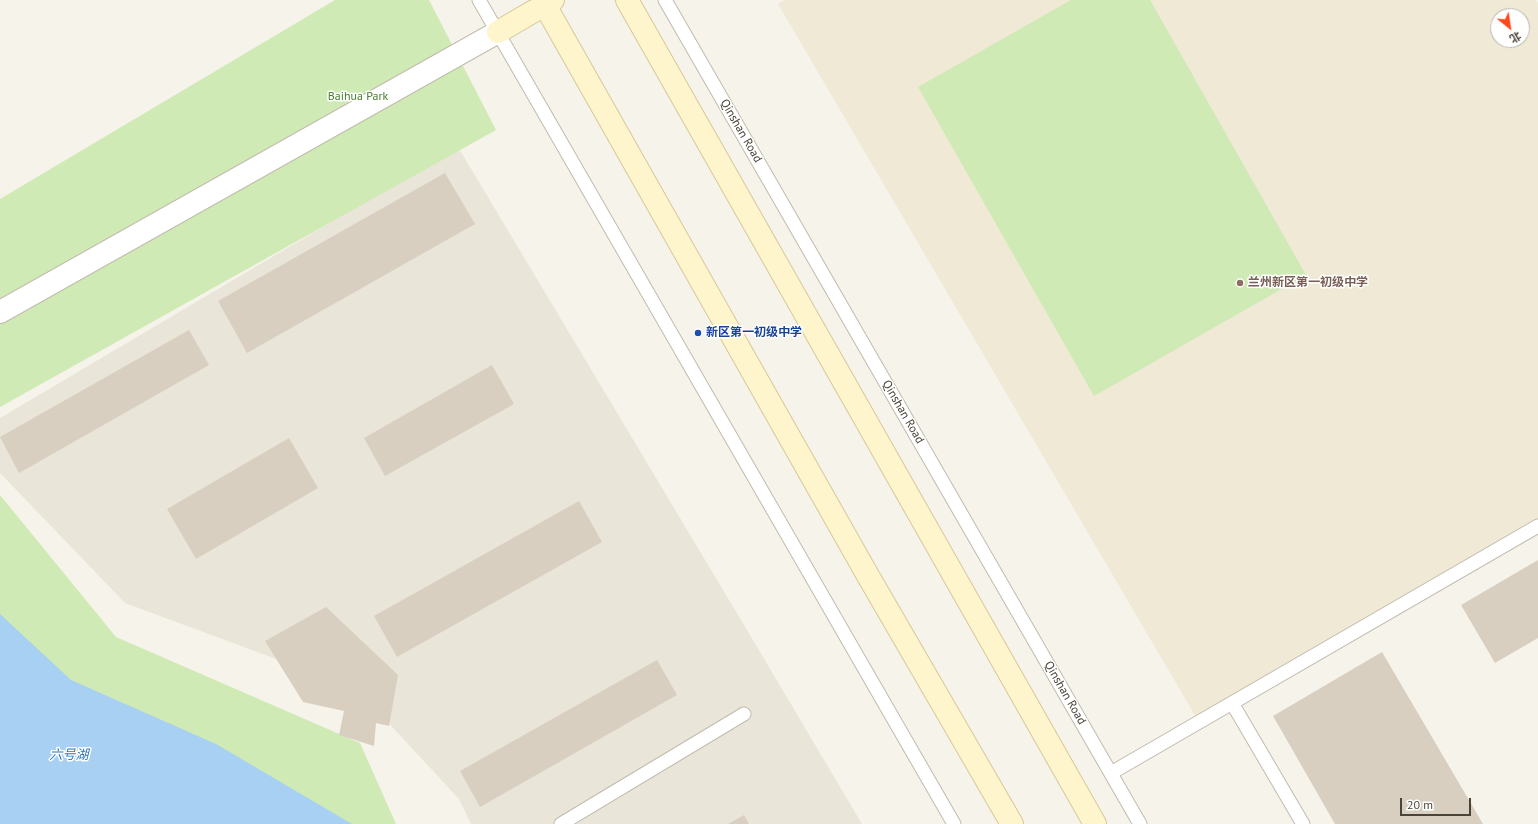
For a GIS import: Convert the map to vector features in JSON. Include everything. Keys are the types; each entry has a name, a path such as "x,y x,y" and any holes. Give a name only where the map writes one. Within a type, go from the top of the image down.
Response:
{"street":[{"path":"627,0 1095,824"},
{"path":"0,312 498,32 547,2 867,574 1012,824"}],"lane":[{"path":"479,0 954,824"},
{"name":"Qinshan Road","path":"665,0 1140,824"},
{"path":"1111,773 1538,526"},
{"path":"1232,703 1303,824"},
{"path":"561,824 744,714"}],"shaded area":[{"name":"兰州新区第一初级中学","path":"785,0 1536,0 1538,3 1538,525 1200,724 778,4"},
{"path":"458,147 862,824 471,824 459,799 357,689 125,603 0,473 0,418"}],"green space":[{"name":"Baihua Park","path":"335,0 429,0 496,130 0,407 0,199"},
{"path":"1071,0 1150,0 1306,275 1094,396 918,87"},
{"path":"0,495 116,637 360,743 396,824 0,824"}],"water":[{"name":"六号湖","path":"0,614 71,680 216,744 352,824 0,824"}],"building":[{"path":"445,173 475,224 247,353 218,301"},
{"path":"189,330 209,365 19,473 0,437"},
{"path":"492,365 514,404 385,476 364,438"},
{"path":"289,438 318,488 196,559 167,509"},
{"path":"579,501 602,542 397,657 374,616"},
{"path":"1538,560 1538,638 1495,663 1461,605"},
{"path":"326,607 398,675 389,726 376,723 374,746 339,735 344,711 303,702 265,641"},
{"path":"1382,652 1483,824 1335,824 1273,716"},
{"path":"657,660 677,695 480,807 460,771"},
{"path":"744,815 749,824 728,824"}],"place":[{"name":"兰州新区第一初级中学","path":"1240,283"},
{"name":"新区第一初级中学","path":"698,333"}]}
